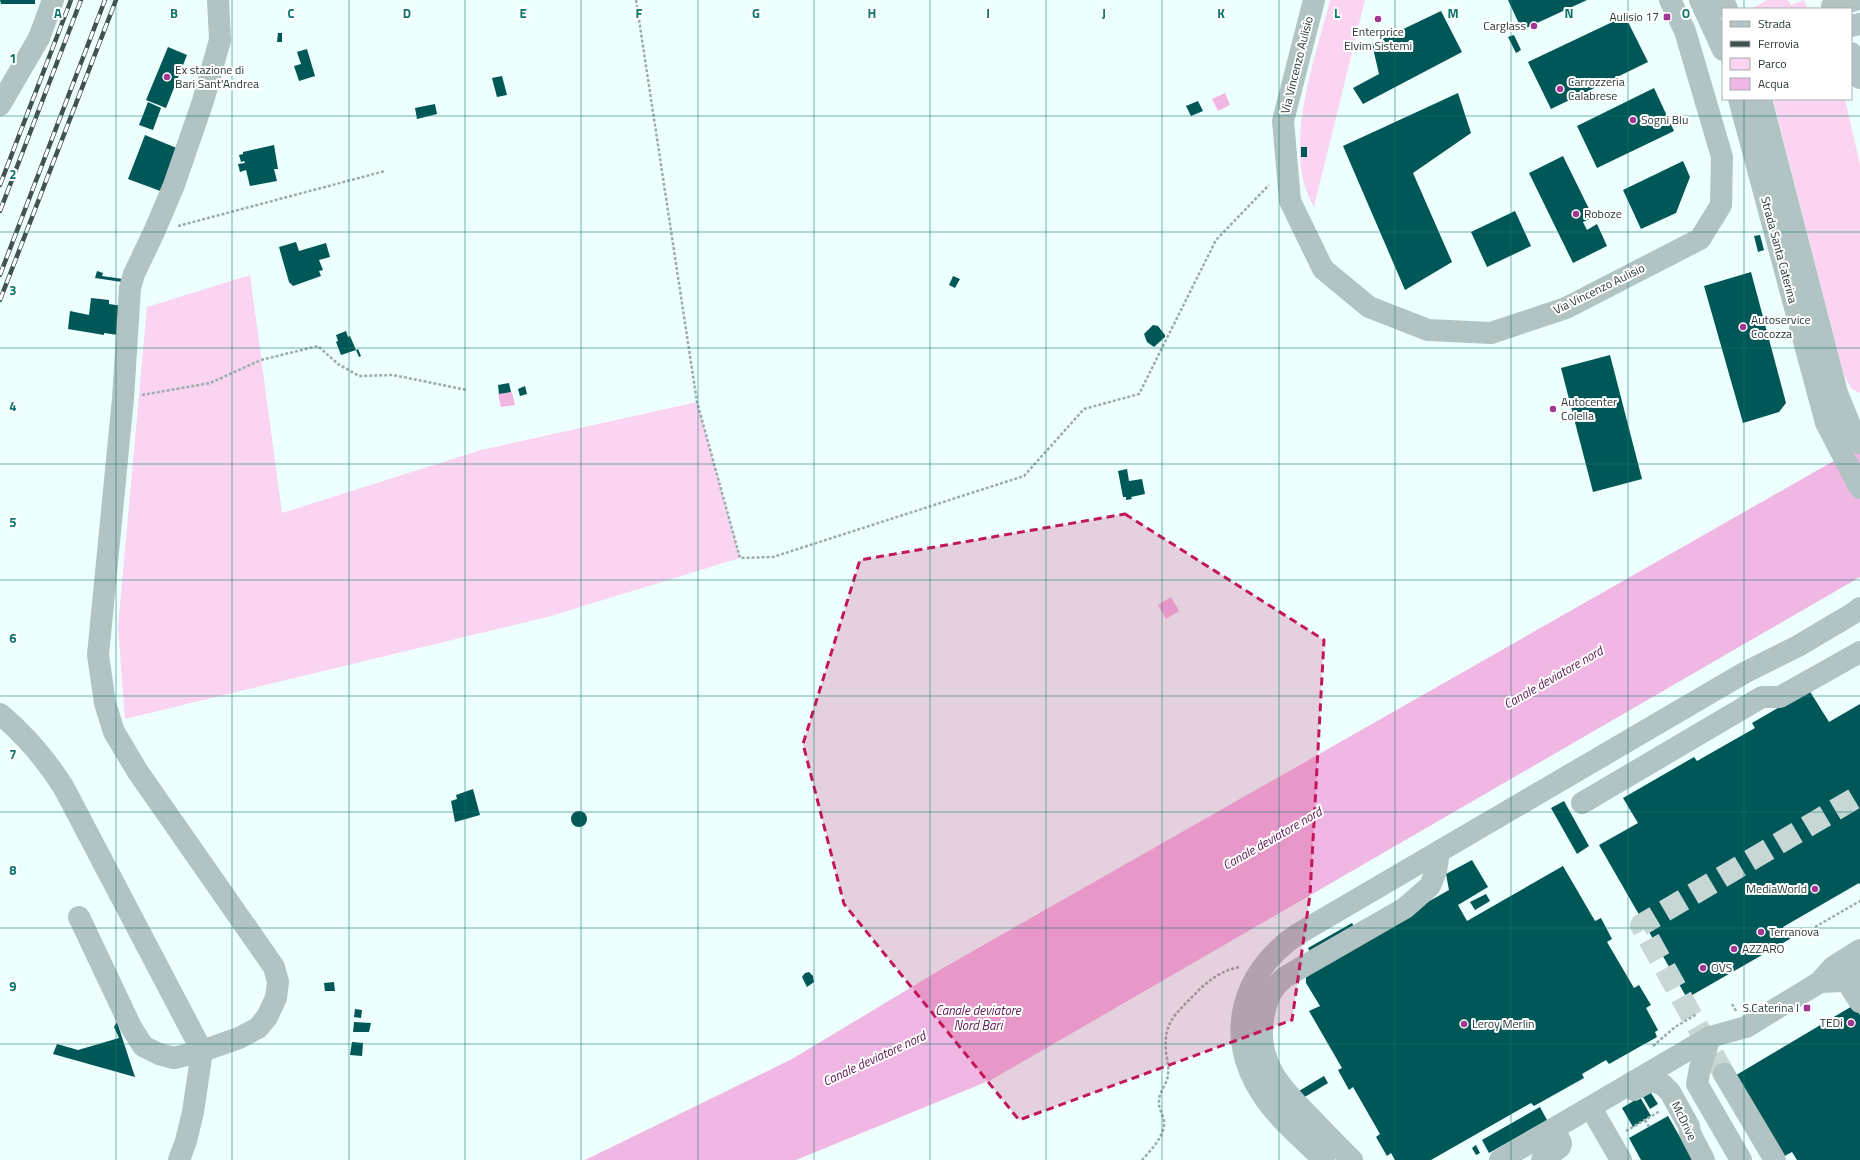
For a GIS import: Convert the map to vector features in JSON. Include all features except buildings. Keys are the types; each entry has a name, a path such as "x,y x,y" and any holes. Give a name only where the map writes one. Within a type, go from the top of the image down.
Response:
{"street":[{"path":"0,105 39,38 53,0"},
{"path":"79,917 131,1027 142,1046 159,1054 174,1058 202,1051 239,1038 258,1028 267,1017 276,998 278,982 274,966 138,772 114,732 105,704 98,655 123,398 130,288 134,274 174,185 203,101 220,40 218,0"},
{"name":"Via Vincenzo Aulisio","path":"1314,0 1283,121 1290,201 1323,269 1369,306 1428,330 1491,333 1566,308 1700,240 1721,205 1722,157 1685,31 1670,0"},
{"path":"1700,0 1722,48"},
{"path":"1832,5 1855,0"},
{"path":"1852,56 1860,78"},
{"name":"Strada Santa Caterina","path":"1739,100 1826,423 1860,488"},
{"name":"Strada Santa Caterina","path":"1761,100 1837,393 1857,431"},
{"path":"1324,1160 1262,1095 1251,1077 1245,1060 1242,1016 1248,993 1260,969 1283,944 1744,673 1798,646 1857,611"},
{"path":"1582,803 1860,652"},
{"path":"1744,673 1767,703"},
{"path":"0,714 31,744 53,770 202,1051 193,1112 179,1160"},
{"path":"1352,1160 1287,1094 1272,1074 1264,1054 1262,1043 1264,1012 1273,988 1285,977 1405,908 1430,886 1436,871 1440,852"},
{"path":"1354,926 1396,901 1410,882 1416,866"},
{"path":"1500,1160 1710,1037 1746,1027 1820,982 1833,967 1860,950"},
{"path":"1820,982 1843,981 1853,976 1860,1002"},
{"path":"1697,1084 1700,1068 1710,1037"},
{"path":"1665,1062 1697,1084 1741,1160"},
{"path":"1724,1074 1775,1160"},
{"name":"McDrive","path":"1617,1092 1632,1090 1646,1083 1653,1082 1663,1085 1670,1092 1689,1126 1690,1133 1704,1160"},
{"path":"1591,1108 1621,1160"},
{"path":"1542,1160 1560,1147 1561,1143 1554,1129"}],"path":[{"path":"636,0 697,402 740,558 773,557 1024,476 1084,408 1139,394 1216,240 1287,166"},
{"path":"154,232 385,171"},
{"path":"123,398 210,383 261,360 318,346 338,364 359,376 393,375 467,390"},
{"path":"1815,927 1860,901"},
{"path":"1142,1160 1152,1149 1162,1133 1164,1124 1158,1102 1160,1092 1168,1078 1169,1065 1166,1052 1166,1032 1171,1019 1201,988 1231,968 1245,966 1260,969"},
{"path":"1732,1004 1736,1011"},
{"path":"1675,1027 1697,1014"},
{"path":"1626,1131 1664,1109"},
{"path":"1645,1120 1649,1127"}],"highlighted area":[{"path":"1125,514 1324,640 1310,895 1292,1020 1019,1120 844,904 803,744 860,560"}],"green space":[{"path":"1330,0 1365,0 1314,207 1307,193 1303,179 1300,157 1300,135 1312,66"},
{"path":"1767,0 1788,0 1791,5 1804,0 1808,8 1753,8"},
{"path":"1773,100 1845,100 1860,165 1860,393 1852,389 1844,376"},
{"path":"250,275 282,513 481,450 697,402 740,558 551,616 125,719 118,627 147,307"}],"water":[{"path":"1225,93 1230,105 1218,111 1212,99"},
{"path":"512,392 515,405 501,407 498,394"},
{"name":"Canale deviatore Nord Bari","path":"1860,446 1860,577 991,1080 796,1160 585,1160 792,1059 945,967"},
{"path":"1171,597 1179,611 1166,619 1158,605"}],"tunnel":[{"path":"1724,1074 1641,925 1857,797"}],"railway":[{"path":"0,185 71,0"},
{"path":"0,211 81,0"},
{"path":"0,275 105,0"},
{"path":"0,300 116,0"}],"place":[{"name":"Aulisio 17","path":"1667,17"},
{"name":"Enterprice Elvim Sistemi","path":"1378,19"},
{"name":"Carglass","path":"1534,26"},
{"name":"Ex stazione di Bari Sant'Andrea","path":"167,77"},
{"name":"Carrozzeria Calabrese","path":"1560,89"},
{"name":"Sogni Blu","path":"1633,120"},
{"name":"Roboze","path":"1576,214"},
{"name":"Autoservice Cocozza","path":"1743,327"},
{"name":"Autocenter Colella","path":"1553,409"},
{"name":"MediaWorld","path":"1815,889"},
{"name":"Terranova","path":"1761,932"},
{"name":"AZZARO","path":"1734,949"},
{"name":"OVS","path":"1703,968"},
{"name":"S.Caterina I","path":"1807,1008"},
{"name":"TEDi","path":"1851,1023"},
{"name":"Leroy Merlin","path":"1464,1024"}],"water label":[{"name":"Canale deviatore nord","path":"1553,677"},
{"name":"Canale deviatore nord","path":"1272,838"},
{"name":"Canale deviatore nord","path":"874,1058"}]}
